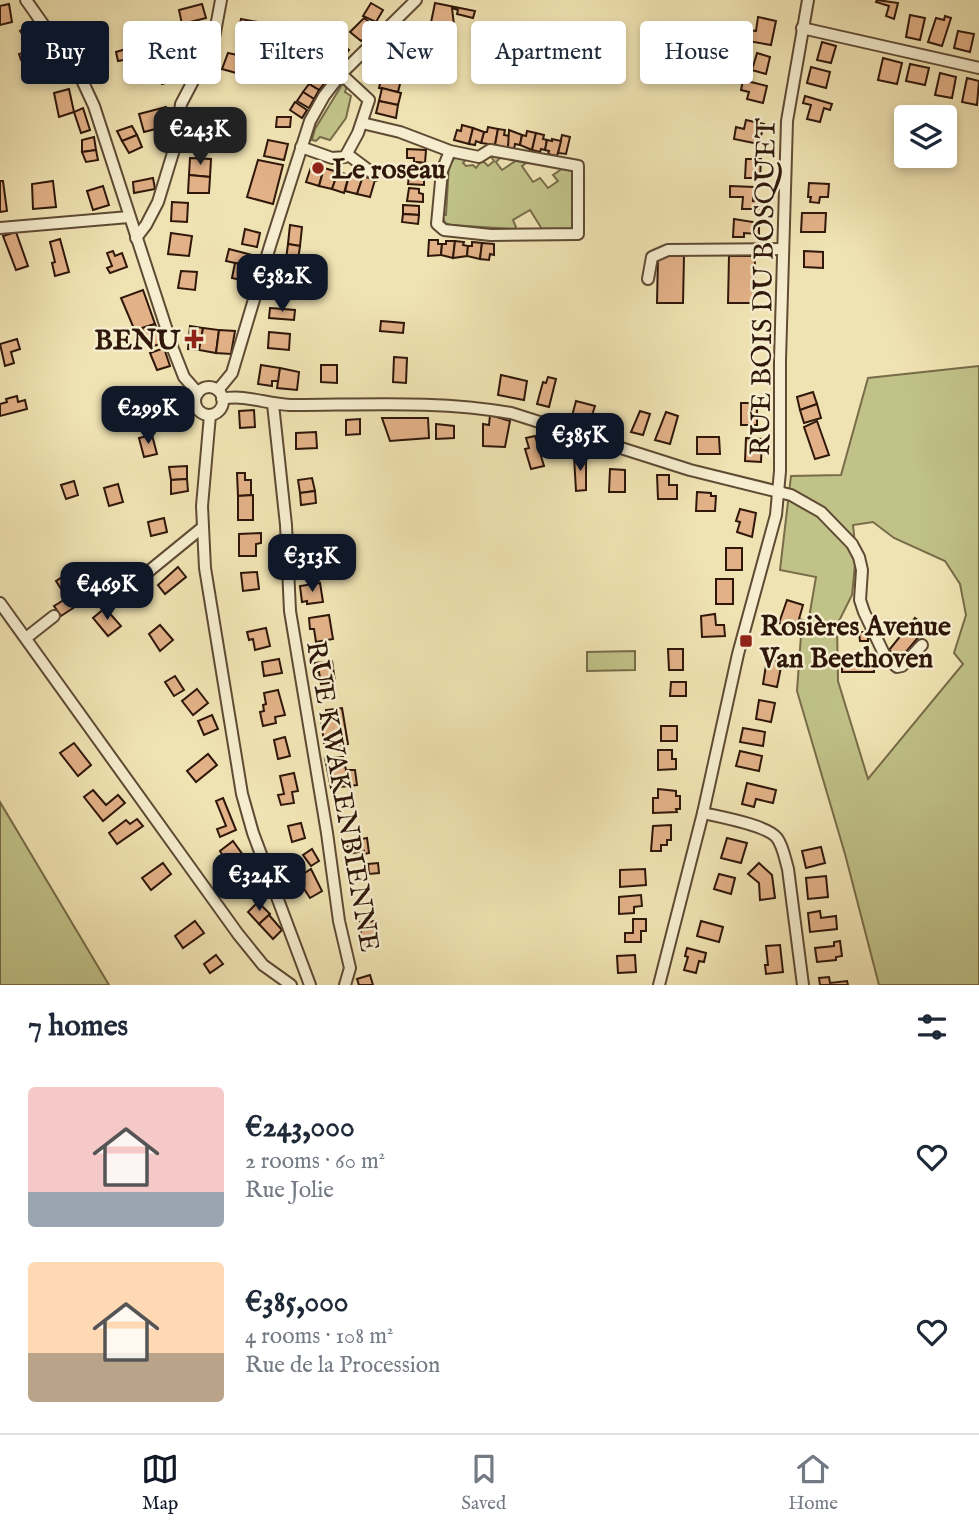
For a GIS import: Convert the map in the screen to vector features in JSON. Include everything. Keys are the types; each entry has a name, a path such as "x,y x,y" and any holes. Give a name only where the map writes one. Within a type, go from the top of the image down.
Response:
{"street":[{"path":"26,0 81,78 94,106 176,357 184,377 198,393"},
{"path":"136,238 158,202 176,143 181,104 213,43 221,0"},
{"path":"348,67 416,0"},
{"name":"RUE BOIS DU BOSQUET","path":"659,985 704,813 738,653 770,541 779,492 787,121 808,0"},
{"path":"803,29 979,68"},
{"path":"301,147 339,159 346,154 362,123 369,100 348,80"},
{"path":"334,84 318,106 301,147 232,373 220,394 219,411 210,415 204,414 196,405 198,393 207,387 220,394 273,404 443,405 483,408 511,413 690,470 779,492 802,500 821,512 852,544 862,570 860,600 886,658 897,667 902,666 922,645"},
{"path":"362,123 400,132 450,151 479,157 490,150 578,166 578,234 491,234 444,230 437,224 442,171 450,151"},
{"path":"346,154 375,175"},
{"path":"0,229 129,216"},
{"path":"648,279 652,257 668,250 783,249"},
{"path":"232,373 238,396"},
{"name":"RUE KWAKENBIENNE","path":"273,404 286,525 290,611 339,921 350,968 345,985"},
{"path":"210,415 202,527 205,568 245,808 310,985"},
{"path":"116,598 202,527"},
{"path":"0,603 237,934 263,965 291,985"},
{"path":"26,638 54,616"},
{"path":"704,813 765,830 776,836 788,869 803,985"}],"green space":[{"path":"344,84 347,86 345,92 351,96 346,118 330,140 320,137 316,141 312,140 315,129"},
{"path":"499,154 501,157 496,162 502,170 520,158 529,161 522,166 533,182 540,178 548,188 558,181 553,175 566,166 574,169 575,231 542,229 530,210 513,220 516,227 514,229 445,223 442,215 446,215 449,164 458,155 468,157 463,163 466,166 473,165 476,168 482,160 488,166 494,161 490,155"},
{"path":"979,366 979,985 879,985 845,854 797,691 801,635 809,618 816,577 780,570 791,476 841,475 868,378","holes":["873,522 894,538 945,561 960,584 966,615 954,653 963,664 868,779 838,681 837,625 852,595 856,554 853,525"]},
{"path":"635,651 635,670 587,671 587,652"},
{"path":"0,802 109,985 0,985"}],"building":[{"path":"876,2 898,3 894,19 886,16 889,6"},
{"path":"371,3 383,10 377,21 363,16"},
{"path":"435,3 475,11 473,18 457,14 458,10 452,8 454,21 431,21"},
{"path":"9,4 12,22 0,25 0,6"},
{"path":"202,4 206,18 181,21 179,10"},
{"path":"910,15 925,18 920,40 906,37"},
{"path":"945,16 951,18 942,46 928,42 936,18 944,20"},
{"path":"758,17 776,21 771,45 753,42 753,30 756,31"},
{"path":"364,18 368,21 362,21 361,41 350,32"},
{"path":"958,31 974,34 970,52 954,48"},
{"path":"822,42 836,46 831,63 817,60"},
{"path":"123,50 123,60 118,61 116,52"},
{"path":"228,53 235,54 235,73 222,69"},
{"path":"757,53 770,57 766,74 753,70"},
{"path":"883,58 902,63 897,84 878,80"},
{"path":"910,64 929,68 925,85 906,81"},
{"path":"811,67 830,72 826,88 807,83"},
{"path":"940,73 956,77 952,98 935,95"},
{"path":"967,78 979,81 977,105 962,102"},
{"path":"753,82 767,86 763,103 747,99 749,92 741,90 742,84"},
{"path":"309,84 324,84 319,90"},
{"path":"309,84 319,90 314,99 303,92"},
{"path":"380,84 400,84 398,92 379,88"},
{"path":"382,88 401,93 398,105 379,101"},
{"path":"69,89 74,112 59,117 54,93"},
{"path":"303,92 314,99 309,108 297,101"},
{"path":"805,96 832,104 830,110 824,108 820,122 807,119 811,105 803,103"},
{"path":"379,101 398,105 396,118 376,113"},
{"path":"295,102 307,110 302,118 290,110"},
{"path":"166,107 171,125 144,132 139,114"},
{"path":"83,108 90,130 81,133 74,112"},
{"path":"277,117 291,117 290,127 276,127"},
{"path":"746,120 764,124 759,144 734,139 736,127 744,129"},
{"path":"462,125 473,128 469,144 454,140"},
{"path":"132,126 137,135 122,141 117,131"},
{"path":"488,127 498,129 495,145 481,143"},
{"path":"473,128 484,132 481,143 476,141 475,145 469,144"},
{"path":"498,129 505,130 504,135 510,136 508,148 495,145"},
{"path":"509,130 522,135 520,145 515,144 514,149 508,148"},
{"path":"527,131 536,133 532,150 520,145 522,135 526,136"},
{"path":"536,133 544,135 543,139 547,140 545,150 541,149 540,152 532,150"},
{"path":"137,135 142,147 129,153 122,141"},
{"path":"562,135 570,137 566,154 558,153"},
{"path":"94,137 96,150 82,152 82,140"},
{"path":"268,140 288,144 284,160 264,156"},
{"path":"547,140 561,141 557,156 548,154 549,151 545,150"},
{"path":"407,149 426,150 425,163 407,158"},
{"path":"96,150 98,160 86,162 82,152"},
{"path":"190,158 211,159 210,177 189,175"},
{"path":"746,159 761,159 760,178 745,178"},
{"path":"258,160 283,165 273,204 247,197"},
{"path":"414,162 425,163 424,177 409,176 409,167 414,167"},
{"path":"312,164 324,168 319,186 306,182"},
{"path":"324,168 338,172 332,189 319,186"},
{"path":"338,172 349,175 344,193 332,189"},
{"path":"350,172 363,176 357,194 345,191"},
{"path":"189,175 210,177 209,193 188,193"},
{"path":"363,176 375,180 370,197 357,194"},
{"path":"409,176 424,177 424,185 408,184"},
{"path":"153,178 155,189 134,193 133,182"},
{"path":"0,181 3,181 7,211 0,212"},
{"path":"53,181 56,207 33,209 32,184"},
{"path":"809,183 829,184 828,197 820,197 819,203 810,202"},
{"path":"103,186 109,205 93,210 87,191"},
{"path":"730,186 754,187 753,201 761,201 760,209 742,209 743,197 730,197"},
{"path":"409,188 419,189 419,193 423,194 423,202 407,201"},
{"path":"172,202 188,203 187,222 171,221"},
{"path":"403,205 419,206 419,215 403,214"},
{"path":"802,213 826,213 825,232 801,232"},
{"path":"403,214 419,215 418,224 402,222"},
{"path":"734,219 759,223 759,234 744,233 744,237 733,237"},
{"path":"290,225 302,227 300,246 288,244"},
{"path":"245,229 260,233 257,247 242,244"},
{"path":"16,232 28,266 16,270 3,236"},
{"path":"171,233 192,236 189,256 168,254"},
{"path":"60,239 69,272 55,276 50,242"},
{"path":"429,240 438,240 438,244 442,244 441,255 428,256"},
{"path":"446,241 455,241 453,258 441,255 442,244 446,244"},
{"path":"455,241 464,242 463,245 468,246 467,256 453,258"},
{"path":"472,242 482,243 480,259 467,256 468,246 472,246"},
{"path":"482,243 494,244 494,255 490,254 489,260 480,259"},
{"path":"288,244 300,246 298,260 286,259"},
{"path":"229,249 252,255 249,266 226,261"},
{"path":"113,251 115,256 122,253 127,267 110,273 107,268 112,266 107,253"},
{"path":"804,251 823,252 823,268 804,267"},
{"path":"658,256 684,256 683,303 657,303"},
{"path":"729,256 755,256 754,303 728,303"},
{"path":"281,258 294,260 292,278 279,276"},
{"path":"235,263 249,266 246,281 232,278"},
{"path":"181,271 197,272 195,290 178,288"},
{"path":"273,280 287,281 287,290 273,289"},
{"path":"273,289 285,290 284,302 277,301 277,296 273,296"},
{"path":"143,290 155,324 135,331 121,298"},
{"path":"270,308 295,310 294,320 269,318"},
{"path":"381,321 404,323 403,333 380,331"},
{"path":"155,324 162,343 149,348 142,328"},
{"path":"190,326 203,328 199,350 188,349"},
{"path":"203,328 219,330 216,353 199,350"},
{"path":"219,330 235,331 231,354 216,353"},
{"path":"269,332 290,334 289,350 268,348"},
{"path":"17,339 20,349 11,352 14,363 5,366 0,344"},
{"path":"164,348 170,366 157,370 150,353"},
{"path":"394,357 407,358 406,383 393,382"},
{"path":"261,365 280,368 279,381 272,381 272,386 258,384"},
{"path":"321,365 337,365 337,383 321,382"},
{"path":"280,368 299,372 297,390 277,388"},
{"path":"501,375 527,381 524,400 498,395"},
{"path":"548,377 556,379 549,407 537,404 543,382 546,383"},
{"path":"172,389 179,402 159,412 151,399"},
{"path":"813,392 817,404 800,410 797,397"},
{"path":"17,396 18,402 25,400 27,409 0,416 0,404"},
{"path":"576,401 595,406 590,421 572,416"},
{"path":"179,402 184,412 163,423 159,412"},
{"path":"741,403 757,403 757,425 741,425"},
{"path":"817,404 821,418 804,423 800,410"},
{"path":"254,410 255,427 240,428 239,411"},
{"path":"640,411 650,414 643,435 631,432"},
{"path":"666,412 678,416 670,444 655,440"},
{"path":"490,415 510,421 505,447 483,446 483,424 489,425"},
{"path":"382,418 428,418 429,438 390,441"},
{"path":"360,419 360,434 346,435 346,420"},
{"path":"817,421 829,455 815,459 804,427"},
{"path":"436,424 454,426 454,438 436,439"},
{"path":"316,432 317,448 296,449 296,433"},
{"path":"152,435 157,454 144,457 139,438"},
{"path":"535,436 544,466 531,469 525,449 529,448 526,438"},
{"path":"697,437 719,437 720,454 697,454"},
{"path":"746,438 762,439 761,462 745,461"},
{"path":"574,456 586,456 586,490 576,491"},
{"path":"187,466 187,479 171,480 169,467"},
{"path":"610,469 625,470 625,492 609,492"},
{"path":"237,473 245,473 245,480 251,480 251,495 238,496"},
{"path":"657,475 669,475 669,485 677,485 677,499 658,499"},
{"path":"312,478 315,491 300,493 298,480"},
{"path":"187,479 188,491 171,494 171,480"},
{"path":"74,481 78,495 66,499 61,485"},
{"path":"118,484 123,502 109,506 104,488"},
{"path":"315,491 316,503 301,505 300,493"},
{"path":"697,492 716,496 715,511 696,511"},
{"path":"253,495 253,520 238,520 238,496"},
{"path":"740,509 756,513 752,537 737,532 740,522 736,521"},
{"path":"164,518 167,532 151,536 148,522"},
{"path":"261,533 261,543 256,544 256,556 239,556 239,534"},
{"path":"326,546 327,560 317,561 318,571 308,572 306,548"},
{"path":"726,548 742,548 742,570 726,570"},
{"path":"178,567 186,577 165,594 158,585"},
{"path":"257,572 259,589 243,591 241,573"},
{"path":"67,574 84,601 61,616 54,606 67,598 56,581"},
{"path":"716,579 733,579 733,604 716,604"},
{"path":"320,583 323,602 302,602 300,586"},
{"path":"787,600 803,605 799,619 805,621 803,630 779,623"},
{"path":"105,608 121,626 108,636 93,618"},
{"path":"715,614 716,625 724,625 725,636 702,637 701,616"},
{"path":"329,615 333,639 316,642 314,629 310,629 309,618"},
{"path":"915,618 927,627 900,659 889,650"},
{"path":"160,625 173,640 160,651 149,634"},
{"path":"266,628 270,646 255,650 253,639 249,640 247,632"},
{"path":"859,632 868,632 868,641 860,641"},
{"path":"668,649 683,649 683,670 669,670"},
{"path":"279,659 282,673 264,676 262,662"},
{"path":"767,659 782,662 777,687 763,684"},
{"path":"332,661 335,682 321,684 314,663"},
{"path":"842,664 874,664 874,672 842,672"},
{"path":"175,676 184,690 174,696 165,682"},
{"path":"671,682 686,682 686,696 670,696"},
{"path":"197,689 208,703 193,715 182,701"},
{"path":"278,690 285,715 275,717 276,723 263,726 260,712 264,711 263,705 266,704 264,693"},
{"path":"759,700 775,703 771,722 756,719"},
{"path":"342,708 348,744 335,746 334,741 324,743 321,719 327,718 326,710"},
{"path":"212,715 218,729 204,735 198,721"},
{"path":"661,726 677,726 677,741 661,741"},
{"path":"743,728 765,732 763,746 740,742"},
{"path":"285,737 290,756 278,759 274,740"},
{"path":"74,743 91,765 78,776 60,753"},
{"path":"658,750 672,750 676,769 658,770"},
{"path":"740,751 762,756 759,771 736,766"},
{"path":"208,754 217,765 196,782 187,771"},
{"path":"343,757 346,770 355,770 357,785 331,788 325,758"},
{"path":"294,773 298,791 292,792 294,803 281,805 278,795 284,794 280,776"},
{"path":"747,783 776,790 773,803 756,799 754,807 742,804"},
{"path":"658,789 676,791 676,796 680,796 680,809 676,809 677,812 653,813 653,798 658,798"},
{"path":"93,790 106,805 118,795 125,803 103,821 84,797"},
{"path":"223,798 236,830 220,837 217,829 226,826 216,801"},
{"path":"137,819 143,826 117,844 109,833 126,820 130,824"},
{"path":"301,823 305,838 292,842 288,826"},
{"path":"671,825 671,840 667,840 667,845 661,845 661,851 651,851 653,826"},
{"path":"367,838 369,853 364,854 364,851 348,854 347,842"},
{"path":"727,838 747,843 741,863 721,858"},
{"path":"233,841 243,855 239,858 242,863 232,871 220,851"},
{"path":"821,847 825,863 806,868 802,851"},
{"path":"312,849 319,861 311,866 303,855"},
{"path":"163,863 171,874 151,890 142,878"},
{"path":"378,863 379,873 369,874 368,864"},
{"path":"759,863 772,875 775,898 760,900 759,883 748,874"},
{"path":"311,869 322,891 310,898 297,878"},
{"path":"645,869 646,885 620,887 620,870"},
{"path":"719,874 735,878 731,894 714,889"},
{"path":"826,876 828,897 808,899 806,878"},
{"path":"641,895 642,906 634,907 634,913 619,914 619,897"},
{"path":"258,902 270,914 259,924 248,912"},
{"path":"820,911 821,918 836,916 837,929 810,932 808,913"},
{"path":"269,915 282,930 273,939 259,924"},
{"path":"633,919 646,919 646,931 641,931 641,942 625,942 625,933 633,933"},
{"path":"195,921 204,933 183,948 175,936"},
{"path":"376,921 378,945 362,946 360,922"},
{"path":"701,921 723,927 719,942 697,936"},
{"path":"840,941 842,956 836,957 836,960 817,962 815,948 834,946 834,942"},
{"path":"780,945 783,972 766,974 766,946"},
{"path":"687,948 706,953 704,962 699,961 696,973 684,970 688,957 685,956"},
{"path":"216,955 223,964 210,973 204,964"},
{"path":"635,955 636,972 618,973 617,956"},
{"path":"370,975 373,985 359,985 357,979"},
{"path":"829,977 830,983 847,981 848,985 820,985 819,978"}],"place":[{"name":"Le roseau","path":"318,168"},
{"name":"BENU","path":"194,339"},
{"name":"Rosières Avenue Van Beethoven","path":"746,641"}]}
